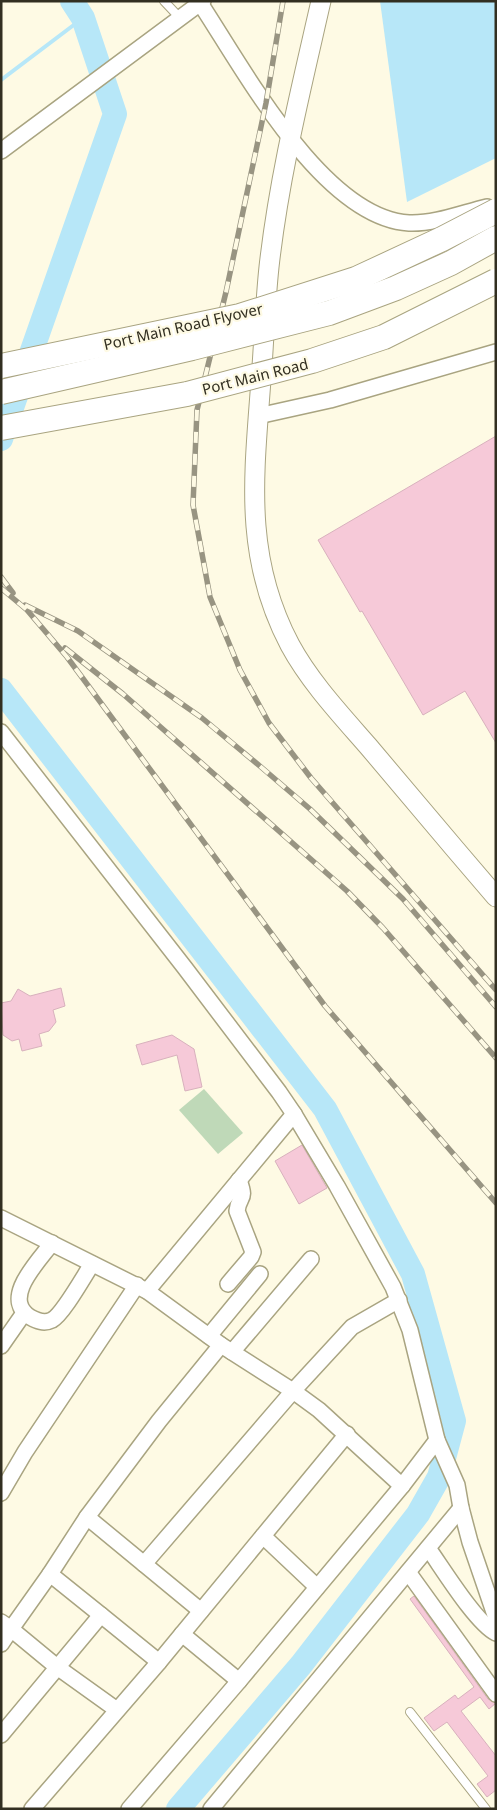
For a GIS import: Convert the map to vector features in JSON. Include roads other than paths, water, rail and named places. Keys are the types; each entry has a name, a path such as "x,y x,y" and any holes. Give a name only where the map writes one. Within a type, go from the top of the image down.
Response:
{"main road":[{"name":"Port Main Road Flyover","path":"1,366 240,316 356,278 442,239 496,211"},
{"name":"Port Main Road Flyover","path":"1,392 192,348 329,313 411,281 451,263 496,238"},
{"name":"Port Main Road","path":"1,428 187,394 312,362 384,337 496,281"}],"street":[{"path":"321,1 290,138 269,267 254,481 256,539 263,574 274,610 290,646 307,672 335,708 496,897"},
{"path":"1,151 159,32 202,2 290,138 332,185 365,208 389,219 409,223 434,221 496,205"},
{"path":"258,416 330,400 496,352"},
{"path":"1,732 274,1084 294,1114 385,1272 399,1300 410,1330 439,1445 457,1485 461,1508 496,1618"},
{"path":"1,1493 25,1452 142,1288 239,1180 294,1114"},
{"path":"228,1284 252,1257 253,1252 237,1211 243,1197 239,1180"},
{"path":"1,1218 142,1288 319,1410 402,1486"},
{"path":"52,1243 22,1285 18,1294 19,1303 24,1313 36,1320 45,1322 53,1320 92,1264"},
{"path":"1,1644 6,1626 50,1574 86,1517 159,1421 221,1344 311,1259"},
{"path":"221,1344 260,1274"},
{"path":"144,1564 293,1391 352,1327 399,1300"},
{"path":"1,1346 24,1313"},
{"path":"32,1809 160,1662 347,1434"},
{"path":"129,1809 402,1486 439,1445"},
{"path":"211,1809 461,1508"},
{"path":"86,1517 201,1611"},
{"path":"263,1536 317,1587"},
{"path":"428,1548 477,1616 487,1628 496,1633"},
{"path":"408,1572 496,1694"},
{"path":"50,1574 160,1662"},
{"path":"1,1735 101,1615"},
{"path":"6,1626 57,1667 117,1710"},
{"path":"182,1634 239,1681"}],"lane":[{"path":"164,1 180,18"},
{"path":"410,1712 486,1809"}],"water":[{"path":"380,1 496,1 496,158 407,202"}],"waterway":[{"path":"1,439 115,114 83,18 72,1"},
{"path":"1,80 83,18"},
{"path":"1,690 325,1109 413,1274 454,1421 439,1477 418,1514 301,1665 178,1809"}],"railway":[{"path":"283,1 266,103 226,292 197,410 193,505 210,597 240,670 269,723 311,778 496,990"},
{"path":"1,577 13,593"},
{"path":"1,588 27,610 67,657 325,1006 496,1203"},
{"path":"25,605 78,631 202,718 261,767 310,809 403,899 496,1007"},
{"path":"65,648 123,694 347,891 383,928 496,1058"}]}
